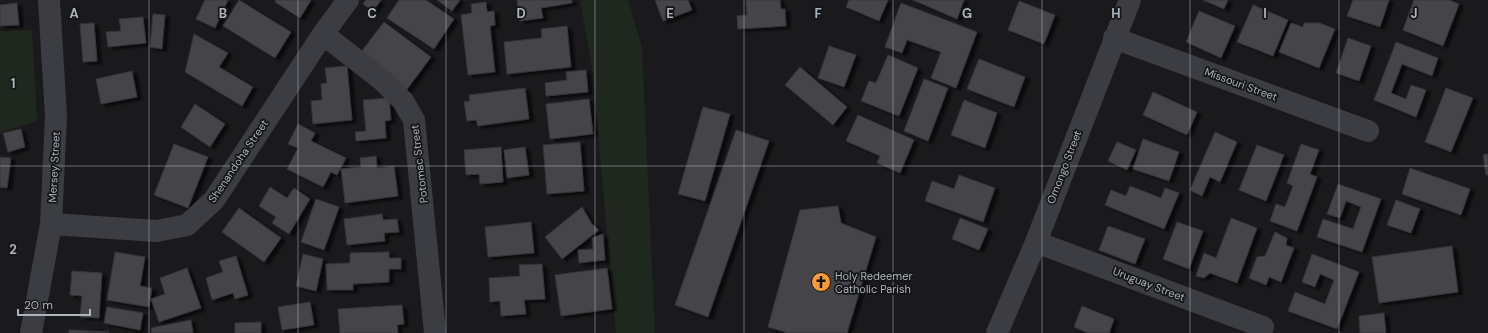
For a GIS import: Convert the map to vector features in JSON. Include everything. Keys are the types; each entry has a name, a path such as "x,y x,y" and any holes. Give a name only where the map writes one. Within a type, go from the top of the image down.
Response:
{"street":[{"name":"Mersey Street","path":"31,333 51,224 56,116 49,0"},
{"name":"Shenandoha Street","path":"51,224 157,231 187,225 214,200 323,34 348,0"},
{"name":"Omongo Street","path":"997,333 1036,242 1130,0"},
{"name":"Potomac Street","path":"323,34 382,80 403,101 414,120 435,333"},
{"name":"Missouri Street","path":"1114,38 1368,131"},
{"name":"Uruguay Street","path":"1036,242 1263,327"}],"shaded area":[{"path":"580,0 628,0 642,47 655,333 616,333 592,67"},
{"path":"32,30 37,121 0,132 0,31"}],"building":[{"path":"205,0 228,0 215,28 196,19"},
{"path":"239,0 291,32 275,58 223,26"},
{"path":"276,0 311,0 300,18 275,2"},
{"path":"366,0 381,0 373,11 363,4"},
{"path":"399,0 426,0 454,19 434,49 387,18"},
{"path":"437,0 460,0 452,11"},
{"path":"517,0 572,0 572,3 541,8 543,18 520,21"},
{"path":"655,0 688,0 692,10 663,21"},
{"path":"746,0 780,0 781,9 785,9 786,26 738,29 737,16 747,15"},
{"path":"849,0 888,0 879,21 846,7"},
{"path":"913,0 964,0 957,19"},
{"path":"1203,0 1228,0 1224,9"},
{"path":"1353,0 1389,0 1380,27 1347,16"},
{"path":"1414,0 1449,0 1459,4 1443,46 1403,30"},
{"path":"1019,1 1055,15 1044,44 1008,30"},
{"path":"486,2 487,12 494,11 495,25 490,26 495,72 468,75 461,15 472,13 471,4"},
{"path":"17,3 19,25 0,26 0,5"},
{"path":"901,3 977,32 956,88 931,78 941,52 907,40 902,53 885,47"},
{"path":"1253,5 1288,20 1273,56 1237,42"},
{"path":"1199,11 1235,26 1221,58 1186,42"},
{"path":"153,14 165,15 162,49 150,47"},
{"path":"143,17 146,43 108,47 106,32 121,31 119,19"},
{"path":"384,22 431,57 405,92 358,56"},
{"path":"94,23 97,61 83,62 80,24"},
{"path":"1291,23 1303,27 1304,23 1320,23 1335,29 1319,68 1279,52"},
{"path":"567,26 571,67 507,74 504,42 542,38 541,29"},
{"path":"194,34 228,53 219,67 253,87 242,106 185,72"},
{"path":"1348,38 1371,46 1359,81 1336,73"},
{"path":"1396,42 1438,58 1432,76 1402,64 1391,93 1406,99 1411,85 1426,90 1416,117 1374,100"},
{"path":"829,46 856,55 844,87 818,78"},
{"path":"888,55 918,68 899,116 861,101 869,81 876,83"},
{"path":"979,59 1025,77 1014,107 967,89"},
{"path":"347,66 352,120 313,124 311,101 322,100 321,84 327,83 325,68"},
{"path":"800,67 847,107 833,125 785,85"},
{"path":"586,70 588,92 546,96 545,83 567,80 566,72"},
{"path":"132,71 137,97 101,104 96,79"},
{"path":"924,79 948,88 928,141 904,131"},
{"path":"525,88 529,119 478,126 476,120 467,121 464,102 470,101 469,95"},
{"path":"1446,88 1473,98 1451,152 1425,142"},
{"path":"1153,92 1197,112 1187,135 1143,115"},
{"path":"389,98 391,120 385,121 386,138 356,141 355,132 366,131 363,100"},
{"path":"589,99 593,134 550,139 546,104"},
{"path":"964,100 997,113 985,148 951,135"},
{"path":"195,104 225,124 210,147 181,127"},
{"path":"703,107 730,114 705,201 678,194"},
{"path":"858,115 914,140 900,173 877,163 880,156 846,141"},
{"path":"298,124 315,133 311,141 346,158 337,175 331,172 323,187 287,169 298,148 288,144"},
{"path":"21,129 25,147 8,152 3,133"},
{"path":"736,130 769,141 708,317 675,305"},
{"path":"1215,132 1237,142 1220,182 1210,177 1202,196 1190,190"},
{"path":"1143,139 1179,152 1169,181 1133,169"},
{"path":"580,142 584,191 547,194 543,145"},
{"path":"1117,142 1136,150 1127,170 1108,161"},
{"path":"174,144 208,157 188,208 154,195"},
{"path":"1301,144 1319,150 1310,174 1317,177 1297,231 1270,221 1276,204 1285,207 1293,186 1287,183"},
{"path":"1257,145 1284,155 1266,201 1239,190"},
{"path":"501,147 503,182 480,184 479,174 466,175 464,150"},
{"path":"525,147 529,175 507,178 504,150"},
{"path":"1488,154 1488,175 1486,175 1483,155"},
{"path":"376,156 377,168 394,166 398,196 345,203 341,169 361,167 360,158"},
{"path":"0,157 11,158 7,188 0,187"},
{"path":"1410,168 1470,189 1461,215 1402,194"},
{"path":"959,175 995,188 983,222 925,201 932,181 954,189"},
{"path":"1338,184 1381,199 1362,252 1317,237 1323,219 1353,229 1361,207 1346,201 1340,218 1327,214"},
{"path":"1130,186 1161,198 1165,188 1179,193 1164,229 1105,205 1111,190 1126,196"},
{"path":"270,187 287,198 294,188 310,199 289,234 272,223 276,217 259,206"},
{"path":"316,199 339,207 324,250 301,242"},
{"path":"1396,200 1420,209 1411,233 1387,225"},
{"name":"Holy Redeemer Catholic Parish","path":"838,206 841,223 876,237 847,333 788,333 768,327 800,210"},
{"path":"582,207 592,224 599,230 562,259 545,237"},
{"path":"239,208 281,238 264,262 222,232"},
{"path":"382,214 383,220 397,219 399,232 384,233 385,241 347,245 344,219"},
{"path":"960,218 988,229 979,250 952,239"},
{"path":"1231,218 1257,228 1237,283 1210,273 1204,278 1196,276 1204,253 1216,258"},
{"path":"531,222 534,253 488,257 485,227"},
{"path":"1177,222 1203,231 1189,269 1163,259"},
{"path":"1108,226 1145,239 1135,264 1099,250"},
{"path":"1275,232 1287,238 1286,245 1294,248 1281,282 1269,277 1266,285 1249,278 1257,257 1265,256"},
{"path":"603,234 605,260 579,263 578,250 593,249 592,238"},
{"path":"1452,246 1458,292 1379,303 1372,257"},
{"path":"115,252 145,257 140,286 152,288 149,307 107,300"},
{"path":"389,252 389,258 401,258 401,269 389,269 389,282 353,284 353,290 327,290 326,264 350,263 350,253"},
{"path":"303,254 323,259 316,291 296,286"},
{"path":"1312,254 1359,272 1337,329 1288,311 1295,292 1325,304 1334,280 1320,274 1315,287 1302,282"},
{"path":"236,256 248,295 235,299 233,293 212,300 206,278 223,272 219,261"},
{"path":"542,264 545,299 524,300 526,314 501,316 500,301 490,302 489,278 520,276 519,265"},
{"path":"187,268 201,308 159,322 151,299 165,294 160,278"},
{"path":"607,268 612,309 561,316 555,275"},
{"path":"72,271 102,273 99,318 80,317 82,296 70,295"},
{"path":"310,302 314,325 282,330 278,307"},
{"path":"402,305 404,324 397,325 398,333 340,333 338,309"},
{"path":"1082,306 1114,319 1109,333 1088,333 1074,327"},
{"path":"107,307 143,313 140,330 104,323"},
{"path":"1384,313 1386,333 1360,333 1359,316"},
{"path":"191,320 193,333 152,333 151,328"},
{"path":"261,322 261,333 235,333 235,323"},
{"path":"69,330 109,332 69,333"}],"place":[{"name":"Holy Redeemer Catholic Parish","path":"821,282"}]}
